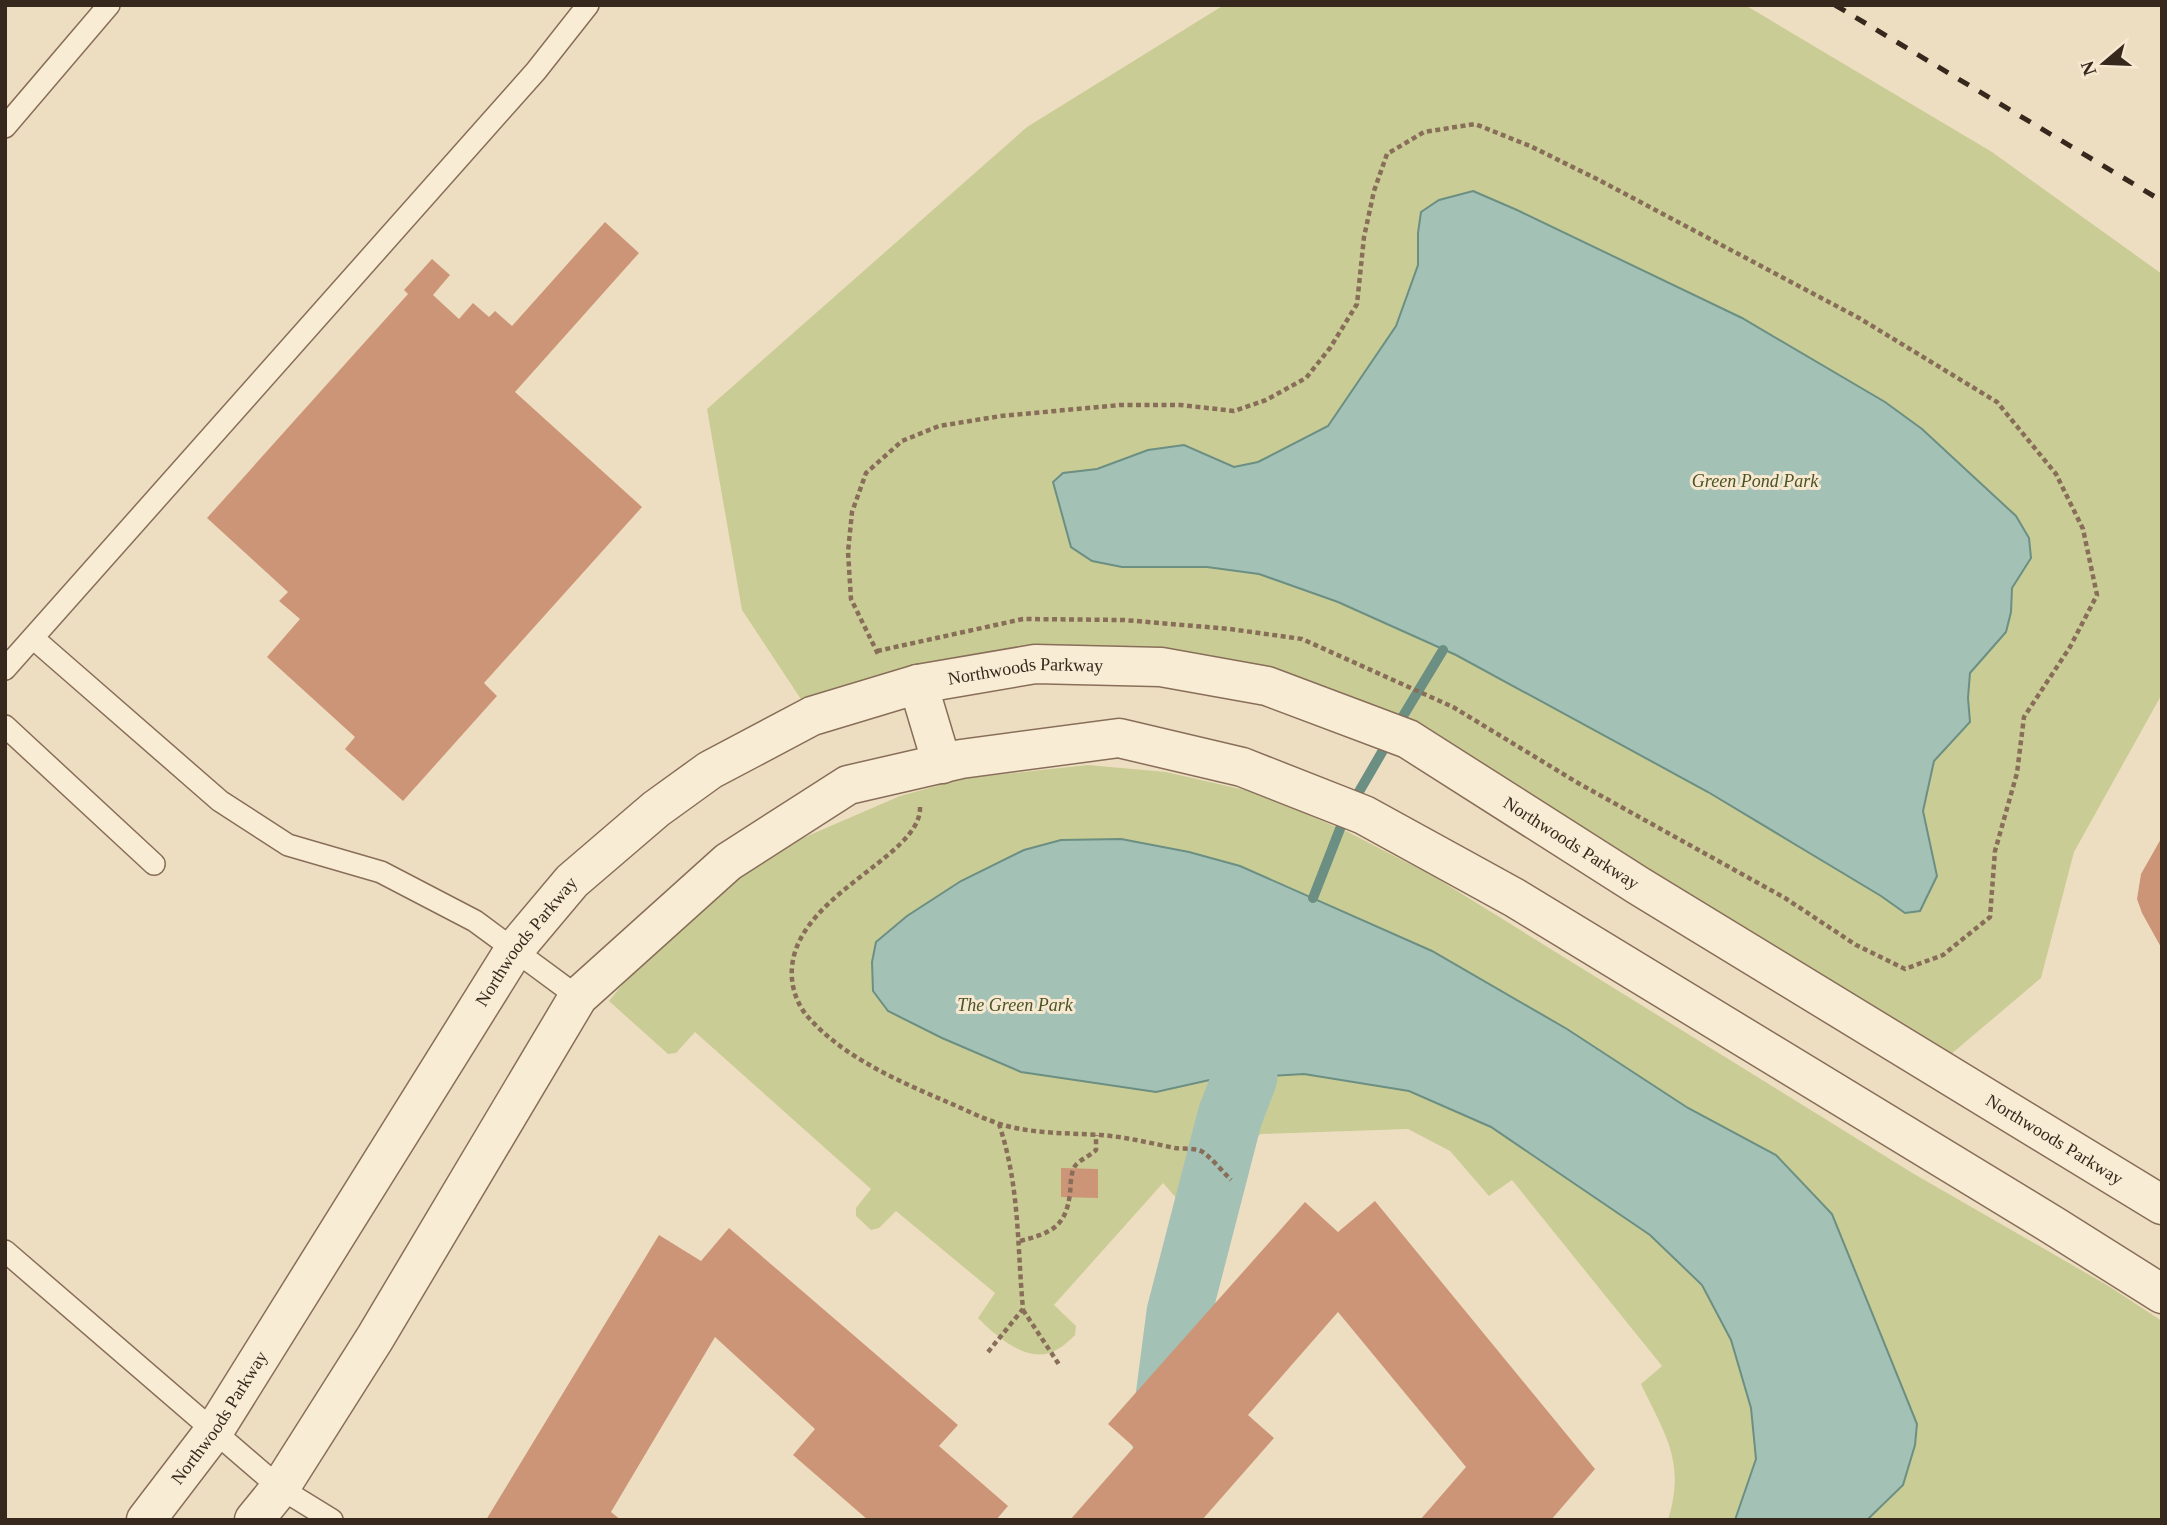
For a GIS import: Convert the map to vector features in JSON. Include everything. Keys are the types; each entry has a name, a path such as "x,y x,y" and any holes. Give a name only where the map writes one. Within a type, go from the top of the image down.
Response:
{"street":[{"name":"Northwoods Parkway","path":"146,1520 214,1431 514,950 572,881 656,809 710,770 813,716 918,684 1035,664 1161,667 1267,686 1408,739 1639,886 2162,1205"},
{"path":"918,684 942,764"},
{"path":"254,1520 280,1488 375,1338 578,997 728,862 848,785 961,759 1119,738 1242,767 1364,816 1515,898 2162,1294"}],"lane":[{"path":"5,127 109,5"},
{"path":"5,669 536,71 588,5"},
{"path":"33,638 220,801 289,845 381,872 475,921 578,997"},
{"path":"5,726 153,864"},
{"path":"5,1251 280,1488 332,1520"}],"path":[{"path":"877,651 1023,619 1124,621 1230,629 1302,639 1453,707 1578,783 1784,898 1856,945 1905,968 1943,956 1990,918 1995,851 2017,773 2024,717 2070,647 2098,595 2083,529 2056,474 1997,402 1859,318 1530,146 1475,124 1424,132 1387,154 1374,191 1364,237 1357,304 1330,348 1306,378 1266,400 1234,411 1181,405 1120,405 1000,416 939,426 902,441 866,473 852,512 849,539 851,599 881,660"},
{"path":"920,804 920,815 911,832 842,891 818,914 802,936 794,957 792,978 796,997 807,1016 869,1065 998,1123 1051,1134 1096,1135 1201,1151 1231,1180"},
{"path":"998,1123 1010,1167 1020,1241 1023,1309 1060,1366"},
{"path":"1020,1241 1043,1235 1056,1227 1068,1206 1072,1173 1077,1163 1096,1150 1096,1135"},
{"path":"988,1352 1023,1309"}],"green space":[{"name":"Green Pond Park","path":"1224,5 1745,5 1992,152 2162,274 2162,694 2074,852 2041,978 1937,1066 1408,739 1267,686 1035,664 812,716 742,610 707,409 1027,127"},
{"name":"The Green Park","path":"1088,765 1166,772 1258,793 1348,832 1433,876 1914,1174 2107,1285 2162,1321 2162,1520 1668,1520 1675,1481 1674,1464 1665,1434 1641,1384 1662,1366 1512,1180 1489,1196 1450,1151 1408,1129 1261,1134 1233,1151 1188,1200 1178,1200 1163,1183 1054,1305 1076,1326 1075,1335 1047,1354 1025,1352 1004,1341 978,1318 995,1293 896,1211 879,1228 871,1230 856,1216 856,1208 871,1189 695,1032 676,1053 668,1054 609,1001 644,958 711,897 796,841 900,796 966,778"}],"shaded area":[{"path":"1473,191 1742,318 1885,402 1922,429 2016,516 2029,538 2031,558 2012,588 2011,612 2006,632 1970,673 1970,722 1934,761 1923,811 1937,876 1920,911 1905,913 1708,792 1456,655 1338,602 1259,574 1207,567 1122,567 1092,561 1071,547 1053,482 1063,473 1097,469 1148,450 1184,445 1234,467 1258,462 1328,426 1396,326 1418,265 1421,212 1439,200"},
{"path":"1121,839 1189,852 1240,866 1432,951 1567,1029 1688,1108 1776,1155 1832,1214 1917,1424 1915,1445 1903,1485 1867,1520 1735,1520 1756,1459 1751,1408 1731,1340 1702,1285 1650,1235 1491,1127 1409,1091 1304,1074 1214,1079 1156,1092 1021,1072 888,1011 873,991 872,962 876,942 907,916 961,881 1024,850 1061,840"}],"building":[{"path":"605,222 639,253 515,392 642,507 484,683 497,696 403,801 345,749 355,737 267,657 300,619 279,601 288,592 207,518 408,294 404,290 432,259 450,275 433,295 459,319 473,303 489,317 495,311 512,326"},
{"path":"2162,837 2162,949 2137,899 2141,874"},
{"path":"1061,1168 1098,1169 1098,1198 1061,1197"},
{"path":"1375,1201 1595,1469 1551,1520 1420,1520 1466,1467 1338,1312 1248,1415 1274,1438 1202,1520 1070,1520 1134,1447 1108,1424 1305,1202 1338,1232"},
{"path":"729,1228 958,1425 939,1446 1008,1506 996,1520 868,1520 793,1455 815,1429 715,1337 611,1512 621,1520 486,1520 659,1235 701,1261"}],"waterway":[{"path":"1397,726 1443,650"},
{"path":"1353,802 1389,740"},
{"path":"1313,898 1345,816"},
{"path":"1163,1436 1179,1313 1230,1116 1245,1077"}],"railway":[{"path":"1835,5 2162,201"}]}
